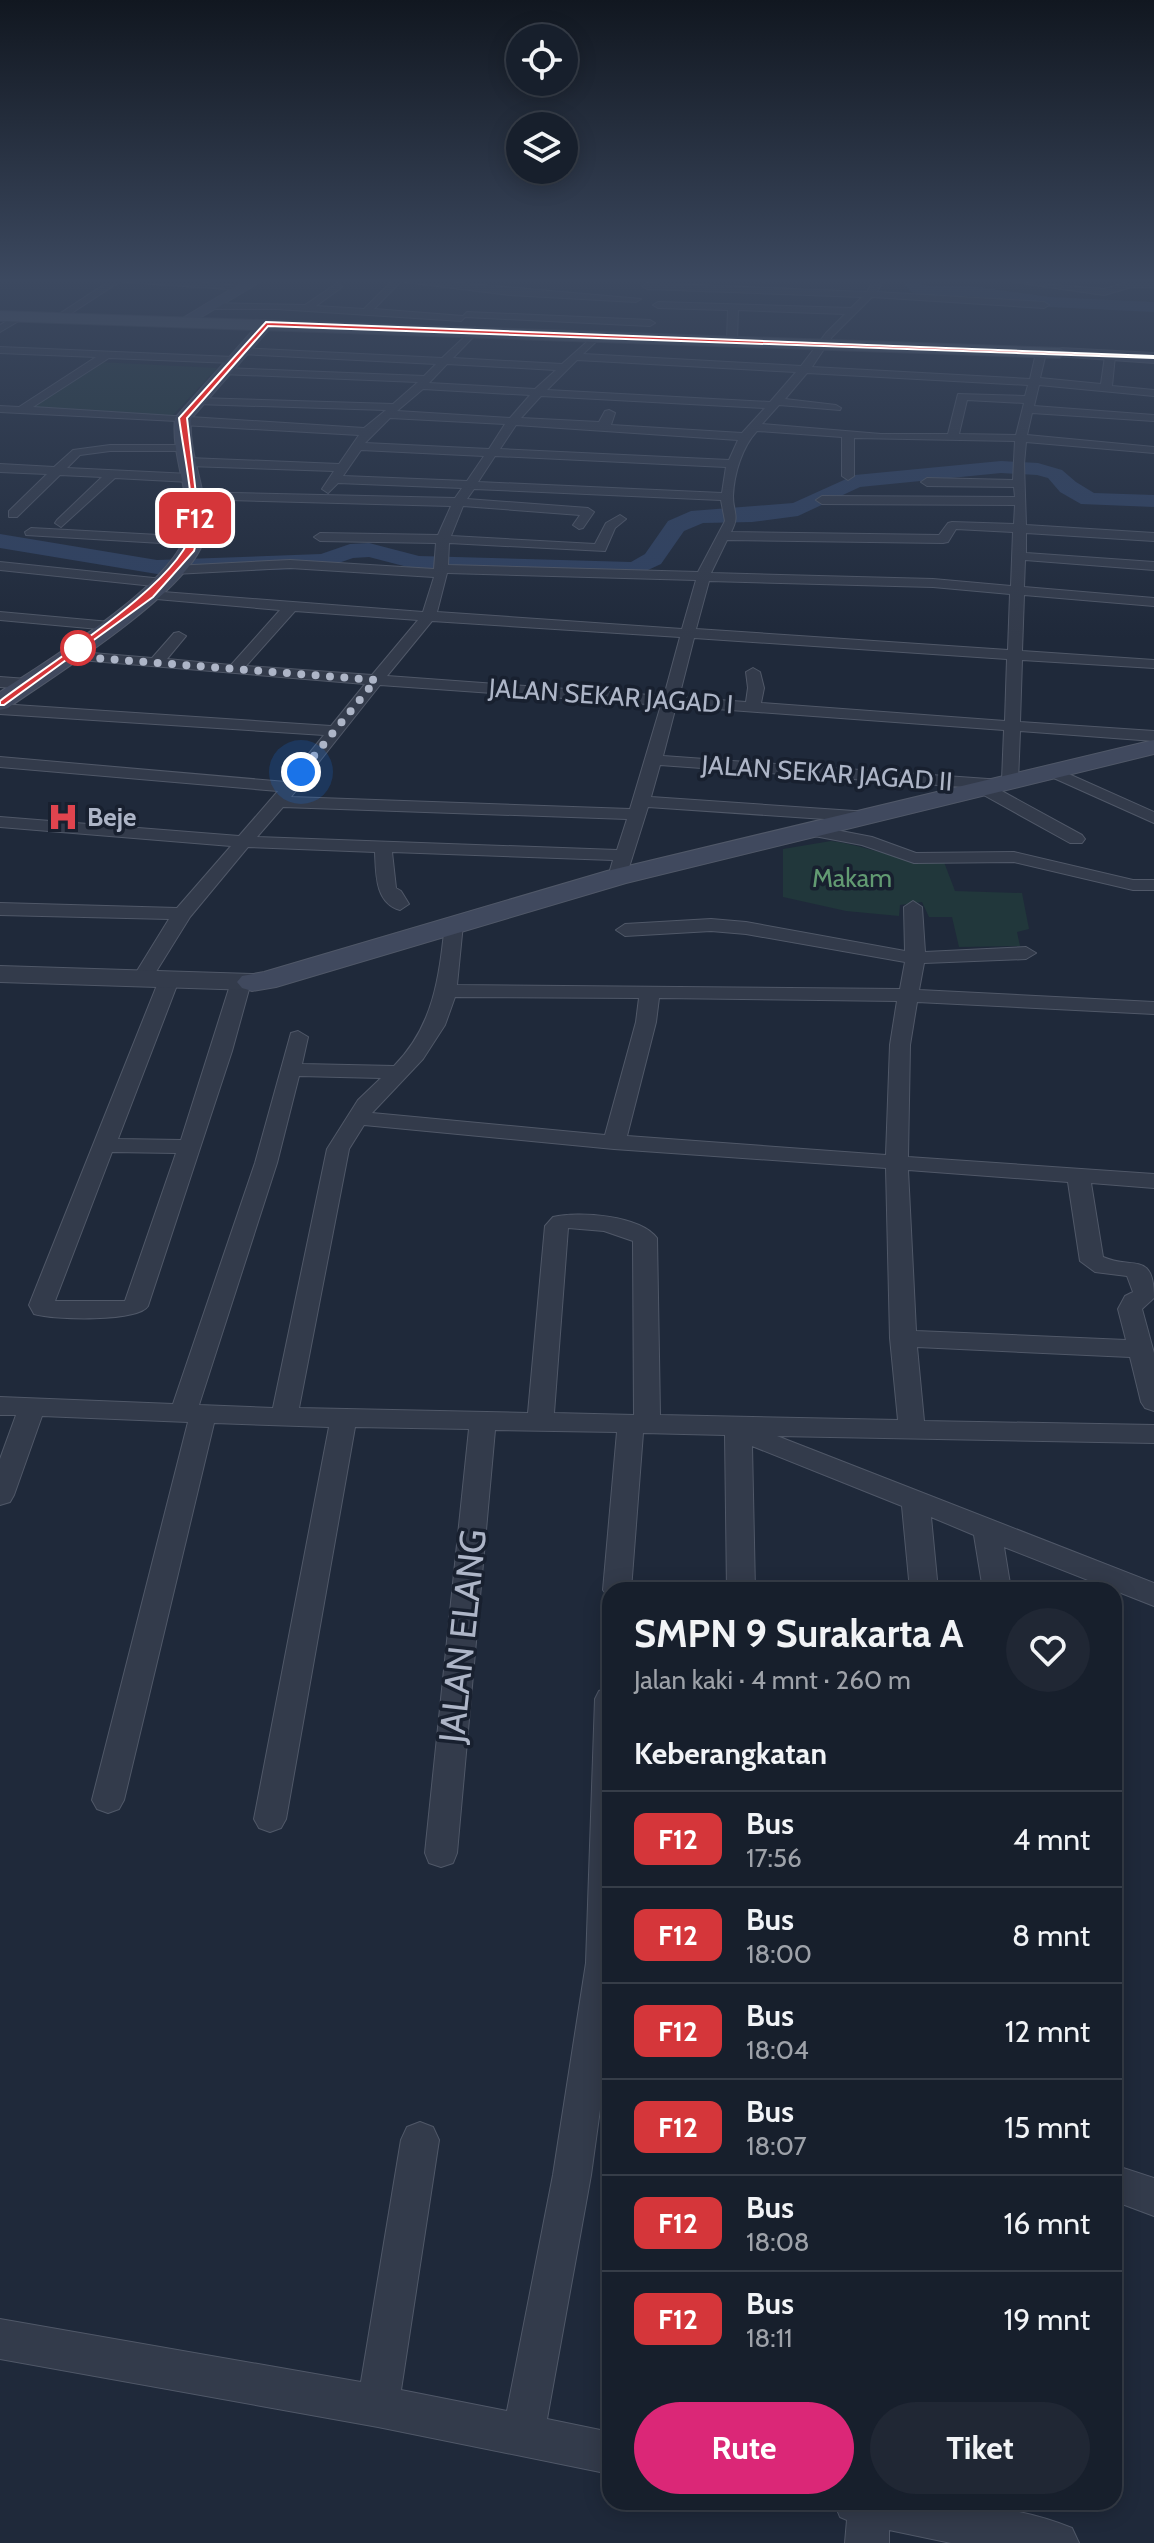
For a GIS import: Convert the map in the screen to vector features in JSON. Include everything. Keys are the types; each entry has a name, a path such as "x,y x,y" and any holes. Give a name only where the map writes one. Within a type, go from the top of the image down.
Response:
{"main road":[{"path":"0,703 110,626 174,569 189,471 182,420 196,401"},
{"path":"246,982 266,981 454,924 620,864 651,869 1154,747"}],"street":[{"path":"20,410 35,401"},
{"path":"196,401 389,410 603,426 663,415 774,403 836,408"},
{"path":"322,497 367,432 400,401"},
{"path":"0,974 162,981 246,982 134,1308 43,1309 40,1306 105,1145 162,981 182,914 245,842 429,615 437,595 443,539 459,502 513,421 531,401"},
{"path":"603,426 615,401"},
{"path":"626,401 663,415 745,437"},
{"path":"663,415 670,401"},
{"path":"0,822 245,842 383,847 620,864 654,760 710,557 721,536 729,509 733,464 745,437 776,401"},
{"path":"953,438 961,401"},
{"path":"1001,401 1148,418 1129,446"},
{"path":"1030,401 1021,438 1019,473 1018,654 1013,724 1016,779 1076,839"},
{"path":"4,414 20,410 367,432"},
{"path":"754,427 848,435 1021,438 1129,446 1149,453"},
{"path":"848,435 848,476"},
{"path":"356,446 733,464"},
{"path":"13,514 79,451 322,497 459,502 588,512 579,525"},
{"path":"0,468 111,475 189,471 338,473 729,509"},
{"path":"927,482 1019,473"},
{"path":"61,523 111,475"},
{"path":"822,500 1021,501"},
{"path":"320,537 443,539 600,548 610,526 620,519"},
{"path":"721,536 943,539 955,525 1019,526 1154,537"},
{"path":"31,532 174,569 291,607 1154,664"},
{"path":"1018,556 1154,566"},
{"path":"0,566 174,569 290,564 441,566 1018,591 1154,602"},
{"path":"235,670 291,607"},
{"path":"0,616 110,626"},
{"path":"156,663 179,636"},
{"name":"JALAN SEKAR JAGAD I","path":"68,655 235,670 1154,736"},
{"path":"753,672 756,688 753,707"},
{"path":"0,682 27,684"},
{"path":"0,709 335,731"},
{"name":"JALAN SEKAR JAGAD II","path":"654,760 1016,779"},
{"path":"0,762 284,794 871,818"},
{"path":"1016,779 1154,818"},
{"path":"815,831 866,841 921,859 1014,857 1133,885 1154,885"},
{"path":"383,847 387,891 395,895 400,904"},
{"path":"912,1428 903,1338 898,1160 900,1045 906,995 913,972 913,907"},
{"path":"0,909 182,914"},
{"path":"284,1417 338,1149 357,1118 426,1042 447,991 454,924"},
{"path":"625,930 667,926 746,928 913,958 1026,953"},
{"path":"447,991 906,995 1154,1008"},
{"path":"614,1142 646,1022 650,992"},
{"path":"108,1800 194,1412 298,1037"},
{"path":"290,1070 399,1072"},
{"path":"357,1118 614,1142 898,1160 1154,1181"},
{"path":"105,1145 189,1147"},
{"path":"1078,1176 1092,1261 1103,1267 1132,1268 1140,1277 1145,1292 1130,1309 1154,1402"},
{"path":"540,1420 557,1226 561,1222 571,1221 621,1228 645,1238 639,1424 618,1582"},
{"path":"903,1338 1140,1349"},
{"path":"0,1406 284,1417 540,1420 734,1428 912,1428 1154,1434"},
{"path":"0,1495 33,1406"},
{"path":"270,1819 344,1418"},
{"name":"JALAN ELANG","path":"441,1853 483,1420"},
{"path":"734,1428 1121,1582"},
{"path":"734,1428 741,1582"},
{"path":"915,1501 923,1582"},
{"path":"987,1529 996,1582"},
{"path":"1122,1582 1154,1595"},
{"path":"523,2436 602,1995"},
{"path":"378,2406 420,2140"},
{"path":"1122,2186 1154,2197"},
{"path":"0,2339 378,2406 602,2451"},
{"path":"865,2513 1057,2543"}],"green space":[{"path":"39,401 186,401 172,416 26,409"},
{"name":"Makam","path":"831,841 900,858 944,862 955,891 1022,893 1029,929 1017,932 1020,946 959,947 952,917 929,917 922,902 900,905 899,916 846,911 783,897 783,849"}],"waterway":[{"path":"0,541 157,567 324,561 350,551 369,550 419,563 635,569 653,559 676,526 699,516 752,515 798,509 855,481 1001,467 1038,469 1055,474 1068,487 1089,499 1154,501"}],"bus line":[{"name":"F12","path":"0,703 150,595 190,551 196,528 182,422 196,401"}],"place":[{"name":"Beje","path":"63,817"}],"route":[{"path":"78,648 81,657 376,680 301,772"}]}
